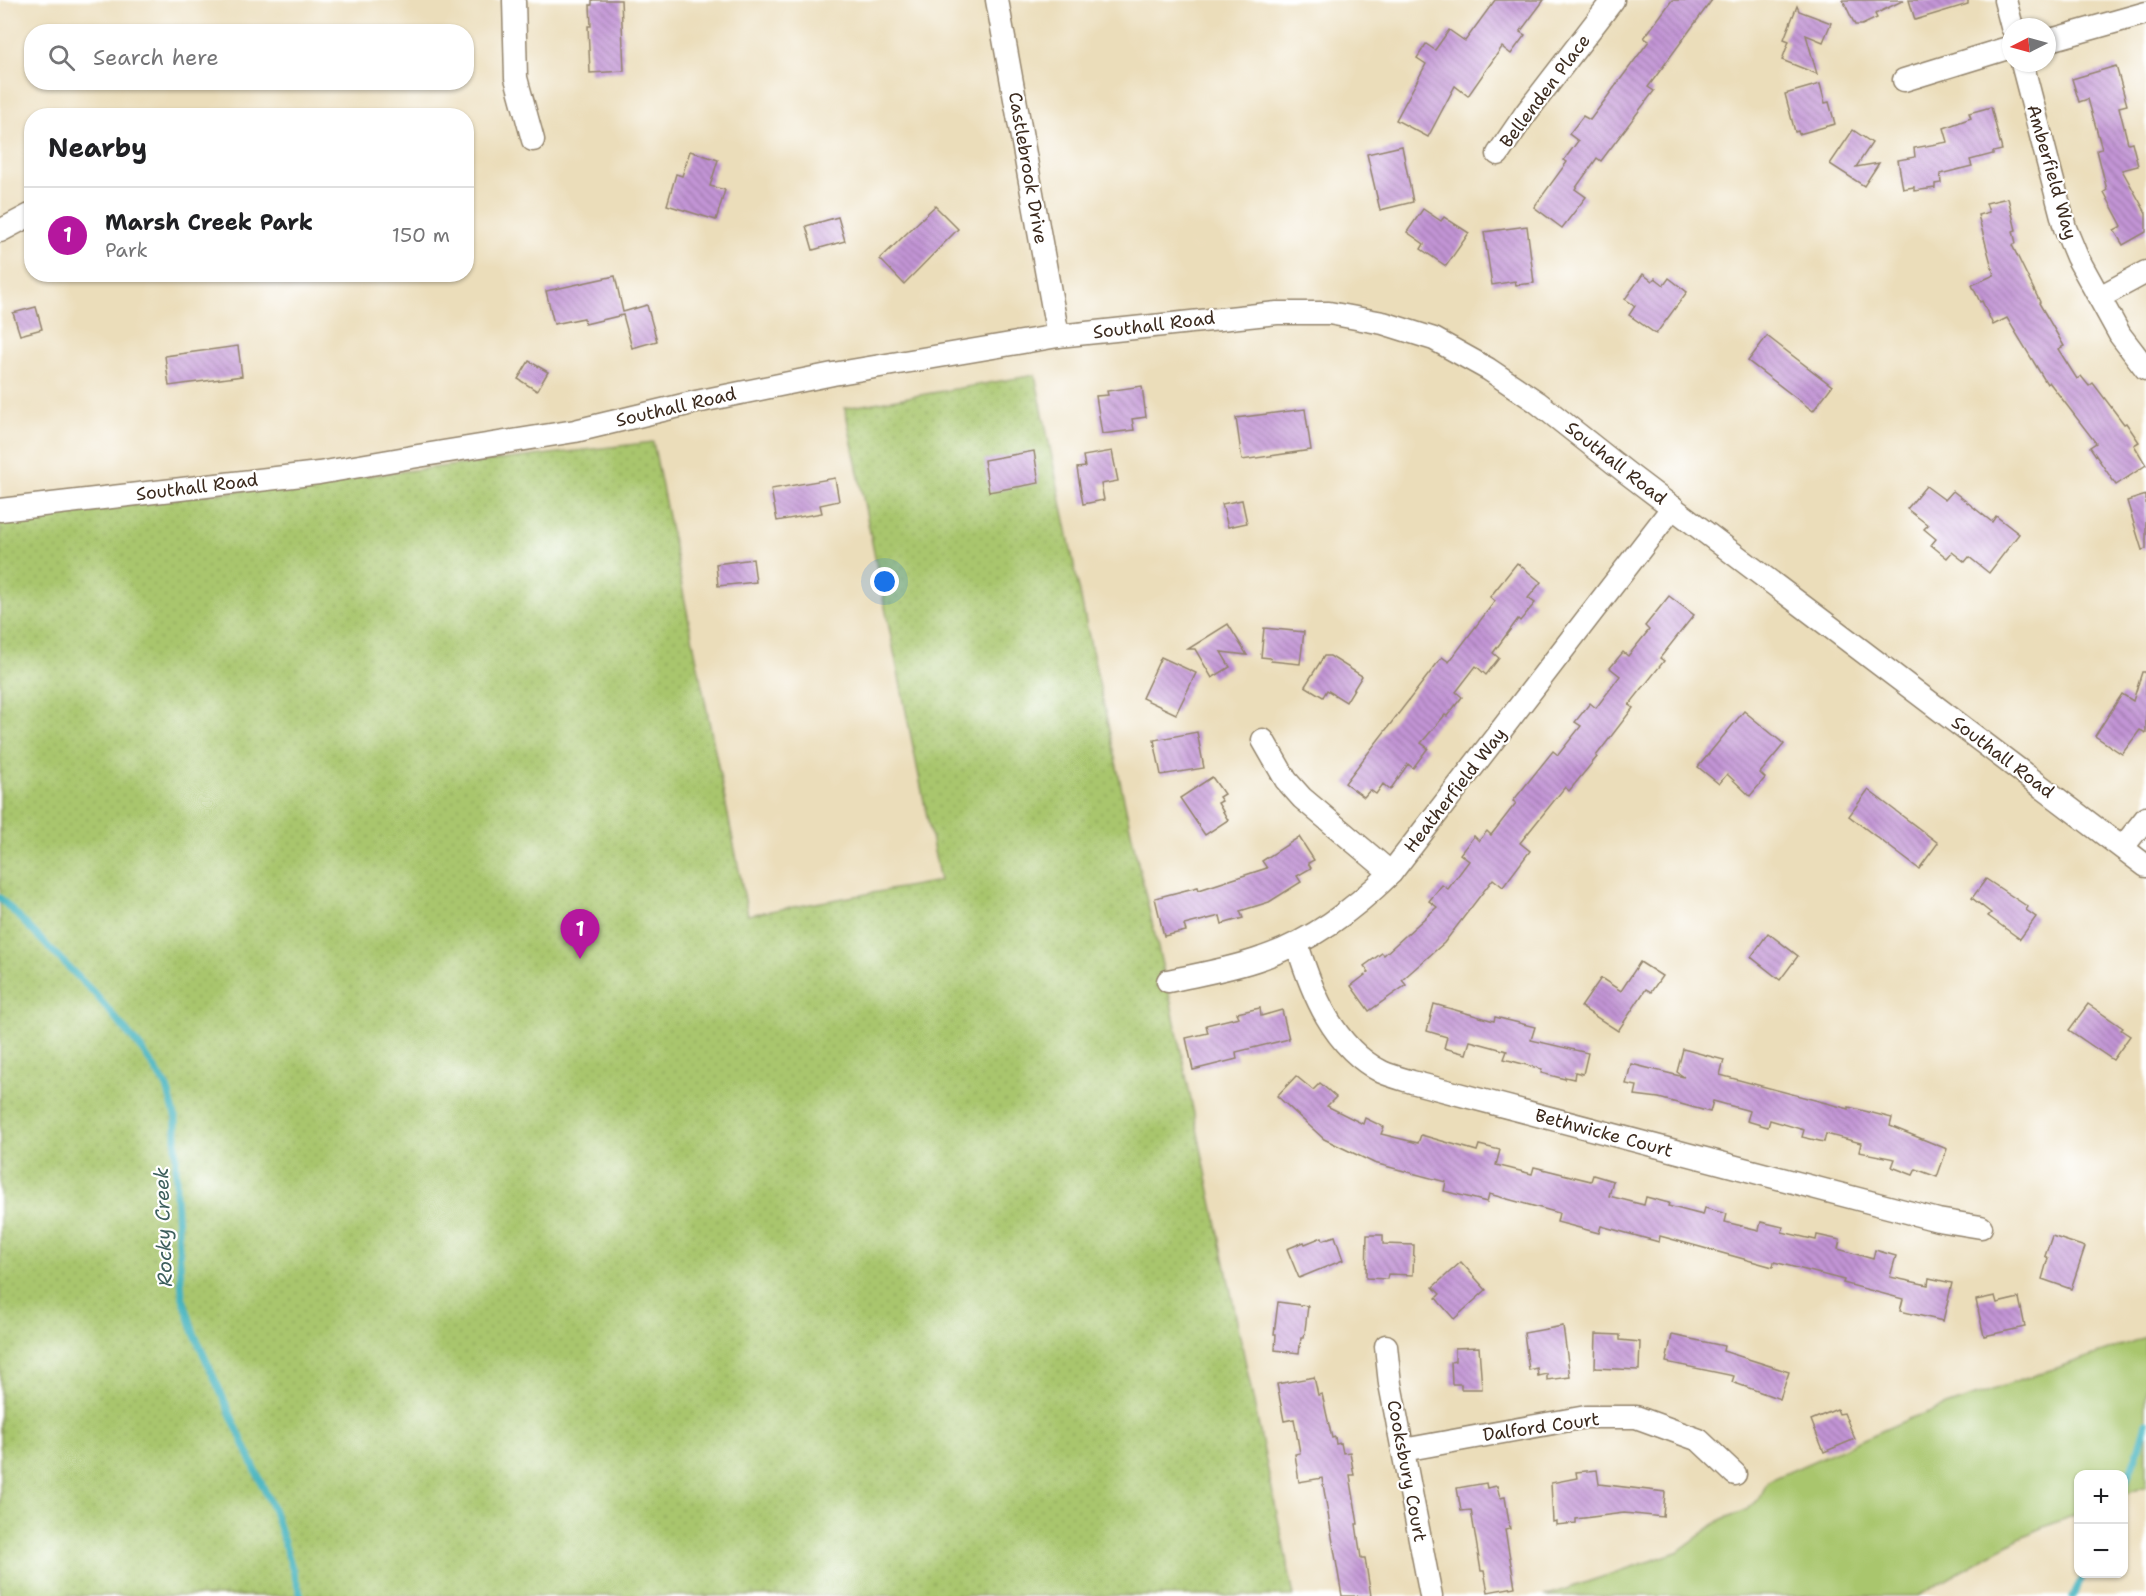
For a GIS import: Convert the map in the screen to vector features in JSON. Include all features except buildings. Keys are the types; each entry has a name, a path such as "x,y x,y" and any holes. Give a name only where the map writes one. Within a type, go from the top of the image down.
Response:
{"street":[{"path":"514,0 516,78 533,140"},
{"name":"Castlebrook Drive","path":"997,0 1058,336"},
{"name":"Bellenden Place","path":"1498,154 1526,113 1613,0"},
{"path":"2005,0 2010,18"},
{"path":"2056,38 2146,13"},
{"path":"1904,80 2002,49"},
{"name":"Amberfield Way","path":"2024,72 2065,228 2077,257 2120,335 2146,369"},
{"path":"0,231 24,218"},
{"path":"2100,297 2146,272"},
{"name":"Southall Road","path":"0,510 307,474 429,454 574,430 833,374 1058,336 1277,313 1329,313 1383,323 1434,339 1488,369 1537,402 2146,866"},
{"name":"Heatherfield Way","path":"1168,981 1260,959 1297,944 1334,922 1368,896 1391,873 1673,507"},
{"path":"1263,740 1286,780 1302,798 1391,873"},
{"path":"2123,847 2146,818"},
{"name":"Bethwicke Court","path":"1297,944 1317,999 1338,1036 1359,1057 1382,1072 1412,1082 1938,1220 1981,1227"},
{"name":"Cooksbury Court","path":"1386,1346 1390,1384 1431,1596"},
{"name":"Dalford Court","path":"1403,1450 1586,1417 1636,1417 1699,1440 1735,1474"}],"green space":[{"path":"1035,375 1134,846 1171,1003 1294,1596 0,1596 0,519 653,442 748,915 940,881 845,408"},
{"path":"2146,1337 2146,1486 2128,1493 2128,1470 2074,1470 2074,1515 2021,1537 1918,1596 1545,1596 1677,1552 1722,1519 1747,1510 1759,1499 1768,1481 1911,1418"}],"waterway":[{"name":"Rocky Creek","path":"0,898 96,995 143,1051 167,1087 176,1119 176,1195 182,1295 194,1333 274,1511 301,1596"},
{"path":"2128,1478 2146,1423"},
{"path":"2073,1596 2082,1578"}],"place":[{"name":"Marsh Creek Park","path":"580,959"}]}
